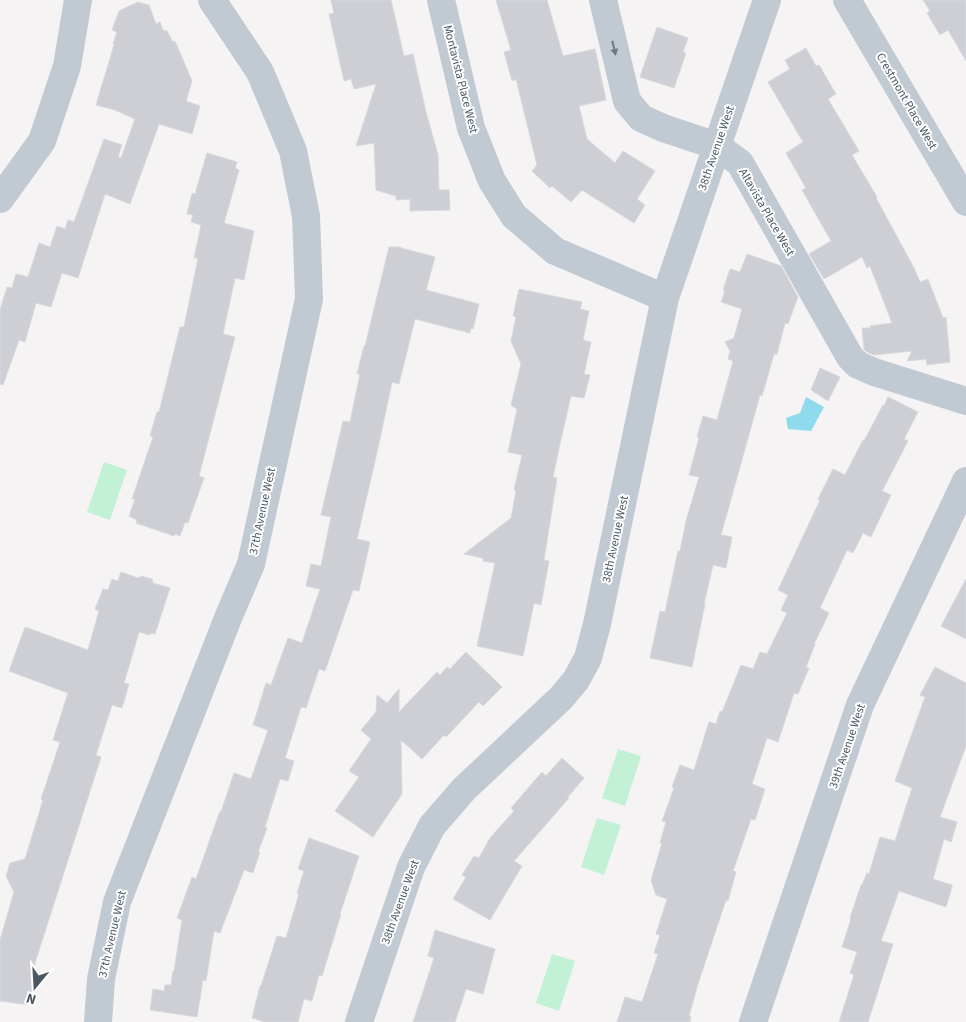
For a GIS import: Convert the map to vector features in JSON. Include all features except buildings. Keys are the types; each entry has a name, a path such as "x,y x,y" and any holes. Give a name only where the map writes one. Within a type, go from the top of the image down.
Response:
{"street":[{"path":"0,199 42,141 67,66 78,0"},
{"name":"37th Avenue West","path":"98,1022 101,979 117,902 224,627 251,564 309,299 306,216 293,151 260,72 212,0"},
{"name":"Montavista Place West","path":"441,0 471,128 492,181 514,216 555,251 665,298"},
{"name":"Altavista Place West","path":"603,0 627,101 641,118 663,128 717,146 740,163 850,357 858,365 874,372 966,401"},
{"name":"38th Avenue West","path":"359,1022 411,867 432,826 464,789 561,698 576,680 588,658 597,624 665,298 767,0"},
{"name":"Crestmont Place West","path":"847,0 966,202"},
{"name":"39th Avenue West","path":"753,1022 860,705 966,481"}],"green space":[{"path":"104,462 127,470 110,520 87,512"},
{"path":"618,749 641,756 625,806 602,798"},
{"path":"597,818 621,825 604,875 581,867"},
{"path":"552,954 575,961 559,1011 536,1003"}],"water":[{"path":"806,397 824,407 811,431 788,429 786,418 800,413"}]}
